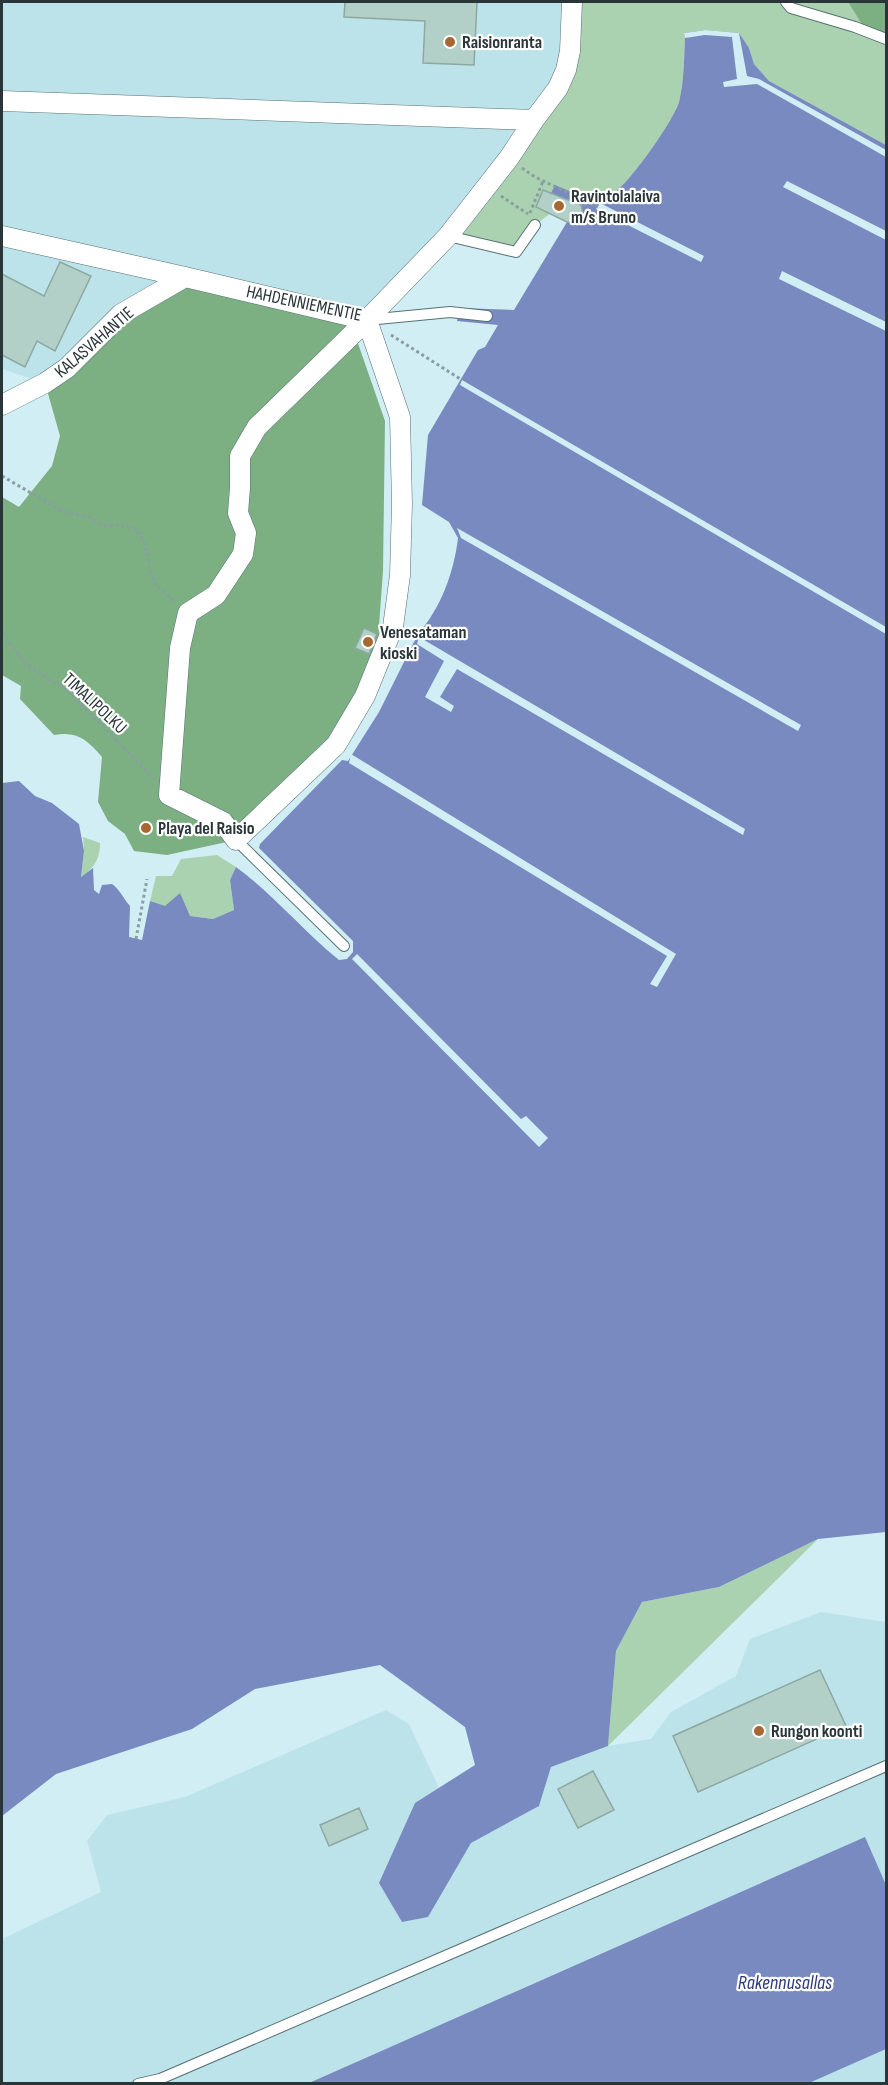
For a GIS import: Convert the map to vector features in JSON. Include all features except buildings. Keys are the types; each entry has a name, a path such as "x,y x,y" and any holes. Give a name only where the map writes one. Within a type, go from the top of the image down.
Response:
{"street":[{"name":"HAHDENNIEMENTIE","path":"2,236 367,320 448,236 509,158 558,88 566,70 570,51 572,2"},
{"path":"2,100 534,120"},
{"name":"KALASVAHANTIE","path":"2,405 45,383 68,368 121,314 185,277"},
{"path":"367,320 400,417 402,504 400,575 393,627 365,696 336,746 236,840 223,822 169,795 180,648 188,613 216,595 243,554 246,533 238,513 240,456 257,428 367,320"}],"lane":[{"path":"786,2 791,8 886,39"},
{"path":"448,236 516,252 535,225"},
{"path":"367,320 450,312 486,316"},
{"path":"236,840 344,946"},
{"path":"138,2084 160,2079 886,1766"}],"path":[{"path":"509,158 535,177 598,207"},
{"path":"487,186 530,215 543,181"},
{"path":"367,320 462,380"},
{"path":"2,476 60,510 90,518 104,526 118,525 136,529 144,541 155,584 188,613"},
{"name":"TIMALIPOLKU","path":"2,633 26,664 69,692 169,795"},
{"path":"136,939 147,879"}],"shaded area":[{"path":"2,2 572,2 558,88 367,320 45,383 2,369"},
{"path":"821,1612 886,1622 886,2083 2,2083 2,1939 101,1892 87,1841 107,1815 185,1797 386,1710 409,1724 439,1788 415,1804 428,1917 471,1843 539,1806 551,1767 608,1746 651,1739 671,1712 736,1676 750,1639"}],"green space":[{"path":"572,2 786,2 886,39 886,145 769,81 754,64 749,48 684,34 683,78 675,111 628,180 611,195 600,199 589,199 555,185 548,201 559,207 535,225 516,252 448,236 558,88"},
{"path":"848,2 862,24 795,3"},
{"path":"848,2 886,2 886,39 866,31"},
{"path":"185,277 367,320 354,332 385,421 383,571 379,626 393,627 336,745 236,840 167,855 134,851 125,834 108,821 98,802 102,757 81,738 70,734 54,735 20,699 21,686 2,675 2,497 19,507 52,466 60,436 45,383"},
{"path":"83,837 100,843 100,849 95,863 81,878 84,851"},
{"path":"217,855 236,867 230,880 234,910 213,919 190,916 150,901 156,876 172,876 181,859"},
{"path":"818,1539 608,1746 616,1651 642,1602 719,1587"}],"water":[{"path":"706,30 739,33 749,48 754,64 769,81 886,145 886,1532 818,1539 719,1587 642,1602 616,1651 608,1746 551,1767 539,1806 471,1843 428,1917 402,1922 379,1883 415,1803 475,1765 465,1727 380,1665 255,1689 192,1729 56,1774 2,1816 2,783 19,781 35,796 52,803 79,824 84,851 81,877 93,868 94,890 99,894 102,885 112,884 119,891 130,906 129,937 142,940 150,901 165,906 180,893 190,916 213,919 234,910 230,880 236,867 339,960 347,959 353,952 353,941 259,848 260,844 342,760 348,761 379,712 418,634 440,601 450,576 458,538 449,522 422,505 428,435 478,350 485,347 498,325 457,321 459,308 514,310 567,222 585,222 581,205 551,193 555,185 589,199 600,199 611,195 628,180 669,123 679,102 683,78 684,33"},
{"name":"Rakennusallas","path":"865,1837 886,1885 886,2049 809,2083 309,2083"}],"pier":[{"path":"706,30 739,33 747,76 759,79 886,150 886,157 757,84 724,87 723,82 737,79 732,37 705,35 685,38 684,33"},
{"path":"787,181 886,231 886,240 783,187"},
{"path":"600,203 704,256 701,262 596,209"},
{"path":"782,271 886,322 886,331 779,279"},
{"path":"462,380 886,627 886,634 460,385"},
{"path":"457,528 801,725 798,731 461,538"},
{"path":"419,637 745,829 743,835 457,669 440,697 454,706 451,712 425,697 444,661 417,644"},
{"path":"351,754 676,954 657,987 650,984 667,956 349,763"},
{"path":"357,954 521,1119 526,1116 548,1138 539,1147 352,959"}],"place":[{"name":"Raisionranta","path":"450,42"},
{"name":"Ravintolalaiva m/s Bruno","path":"559,206"},
{"name":"Venesataman kioski","path":"368,642"},
{"name":"Playa del Raisio","path":"146,828"},
{"name":"Rungon koonti","path":"759,1731"}]}
